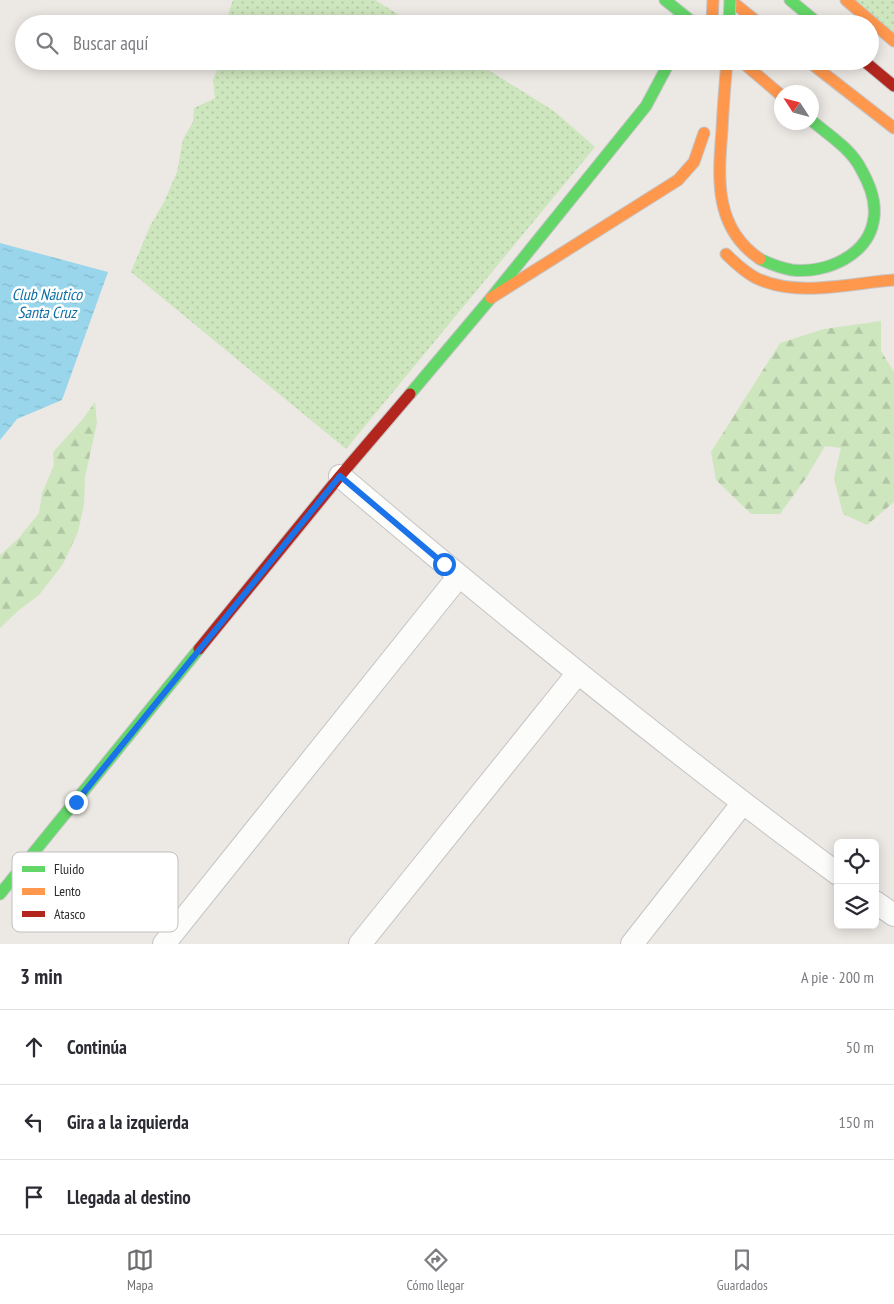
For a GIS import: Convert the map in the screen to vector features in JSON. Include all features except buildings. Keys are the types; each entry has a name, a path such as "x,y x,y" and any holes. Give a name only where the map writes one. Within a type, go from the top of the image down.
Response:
{"main road":[{"path":"665,0 668,15"},
{"path":"665,0 684,15"},
{"path":"713,15 714,0"},
{"path":"729,15 730,0"},
{"path":"730,0 749,15"},
{"path":"790,0 808,15"},
{"path":"846,0 864,15"},
{"path":"879,28 894,41"},
{"path":"34,852 340,476 491,298 646,106 665,70"},
{"path":"726,70 718,174 721,203 738,239 759,259 778,267 796,271 832,267 852,255 863,243 874,222 873,198 860,168 843,148 819,127"},
{"path":"752,70 774,89"},
{"path":"820,70 894,128"},
{"path":"875,70 894,86"},
{"path":"491,298 678,180 694,162 704,128 705,169"},
{"path":"721,246 724,252 739,267 757,279 779,286 804,288 894,280"},
{"path":"0,894 12,879"}],"street":[{"path":"340,476 578,673 742,804 834,871"},
{"path":"178,927 459,576"},
{"path":"360,944 578,673"},
{"path":"632,944 742,804"},
{"path":"879,905 894,915"},
{"path":"164,944 174,932"}],"green space":[{"path":"233,0 375,0 399,15 228,15"},
{"path":"854,0 894,0 894,34 879,21 879,15 872,15"},
{"path":"217,70 488,70 554,111 595,147 346,449 131,272 150,226 164,202 177,172 183,139 193,122 194,108 215,98 213,80"},
{"path":"881,321 881,351 894,372 894,502 867,525 843,514 834,478 841,448 825,446 806,478 780,514 751,514 716,480 711,452 780,343 824,329"},
{"path":"95,402 97,423 85,477 84,505 78,532 63,564 39,595 0,628 0,555 18,539 39,513 42,493 54,465 53,452 82,420"}],"water":[{"name":"Club Náutico Santa Cruz","path":"0,243 108,272 62,400 17,419 0,440"}],"traffic: fast":[{"path":"665,0 684,15"},
{"path":"729,15 730,0"},
{"path":"790,0 808,15"},
{"path":"410,394 491,298 646,106 665,70"},
{"path":"760,259 792,270 819,269 832,265 855,252 871,230 874,205 864,174 852,155 819,127"},
{"path":"34,852 199,649"},
{"path":"0,894 12,879"}],"traffic: slow":[{"path":"712,15 713,0"},
{"path":"730,0 749,15"},
{"path":"846,0 864,15"},
{"path":"879,28 894,41"},
{"path":"726,70 720,166 722,201 734,233 745,247 760,259"},
{"path":"752,70 774,89"},
{"path":"820,70 894,128"},
{"path":"491,298 678,180 694,162 704,133"},
{"path":"726,254 756,278 772,284 789,287 824,288 894,280"}],"traffic: jam":[{"path":"875,70 894,86"},
{"path":"199,649 340,476 410,394"}],"route":[{"path":"76,802 340,476 444,564"}]}
